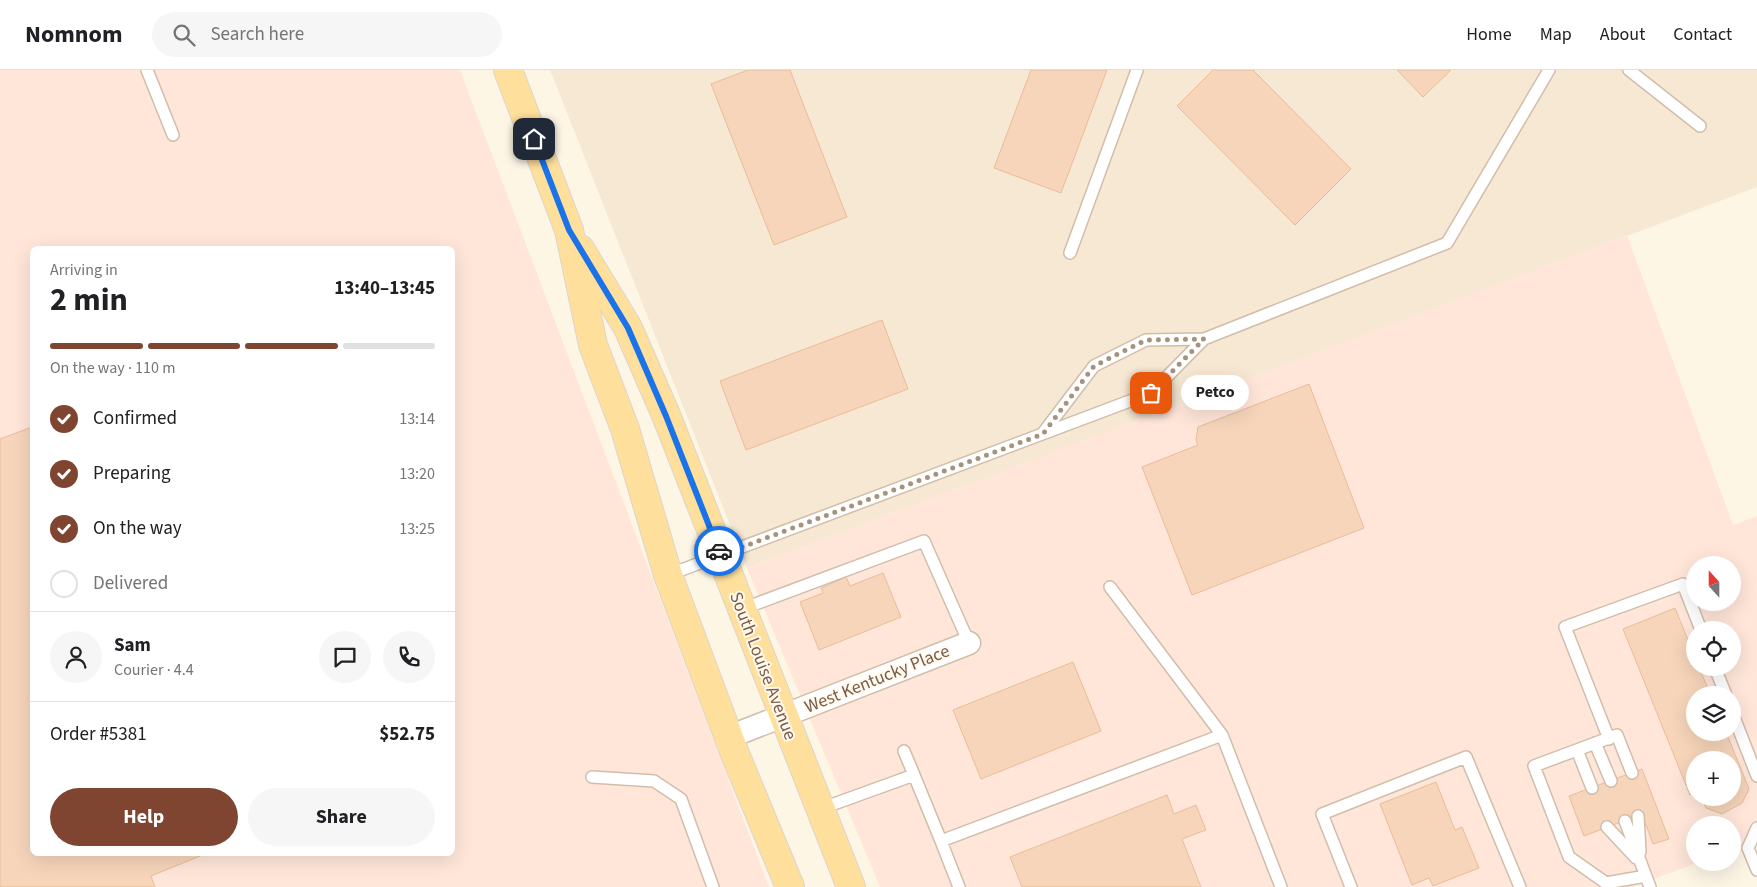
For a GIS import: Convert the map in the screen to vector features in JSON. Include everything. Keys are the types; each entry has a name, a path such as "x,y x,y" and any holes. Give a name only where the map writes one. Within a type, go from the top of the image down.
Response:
{"main road":[{"name":"South Louise Avenue","path":"508,70 569,230 593,345 625,429 668,575 729,738 790,887"},
{"name":"South Louise Avenue","path":"569,230 628,328 666,416 851,887"}],"street":[{"name":"West Kentucky Place","path":"729,738 969,643"}],"lane":[{"path":"147,70 173,135"},
{"path":"1070,252 1136,70"},
{"path":"1043,434 1094,366 1146,340 1204,339 1447,243 1548,70"},
{"path":"1629,70 1700,126"},
{"path":"668,575 1151,393 1204,339"},
{"path":"741,610 924,541 969,643"},
{"path":"1609,739 1564,628 1683,584 1697,621"},
{"path":"1110,587 1222,735 1281,887"},
{"path":"941,842 1222,735"},
{"path":"1624,821 1648,882 1606,883 1569,858 1534,766 1617,735 1632,773"},
{"path":"1741,735 1757,776"},
{"path":"1594,744 1611,781"},
{"path":"1577,750 1592,788"},
{"path":"904,751 960,887"},
{"path":"1351,887 1322,814 1466,757 1520,887"},
{"path":"820,809 914,775"},
{"path":"592,776 654,781 681,799 713,887"},
{"path":"1638,816 1640,863"},
{"path":"1608,827 1640,863"},
{"path":"1757,828 1748,848 1757,870"}],"shaded area":[{"path":"0,70 460,70 769,887 0,887"},
{"path":"550,70 1757,70 1757,187 747,568"},
{"path":"1627,235 1733,525 1757,516 1757,840 1741,846 1741,816 1686,816 1686,867 1632,887 880,887 747,568"}],"building":[{"path":"748,70 790,70 847,217 774,245 711,84"},
{"path":"1031,70 1107,70 1061,193 994,168"},
{"path":"1213,70 1253,70 1351,169 1295,225 1177,106"},
{"path":"1397,70 1451,70 1423,97"},
{"path":"882,320 908,389 746,450 720,381"},
{"path":"1309,384 1364,528 1192,595 1142,467 1198,445 1196,440 1198,427"},
{"path":"30,428 30,856 200,856 151,876 155,887 0,887 0,439"},
{"path":"883,573 901,617 819,650 800,602 823,593 821,588 846,577 850,586"},
{"path":"1675,608 1686,635 1686,676 1703,676 1707,686 1686,686 1686,741 1730,741 1734,751 1686,751 1686,785 1623,629"},
{"path":"1073,662 1101,731 981,779 953,710"},
{"path":"1642,769 1669,839 1653,844 1642,814 1584,836 1569,796"},
{"path":"1741,769 1749,789 1741,804"},
{"path":"1436,782 1455,830 1462,827 1479,868 1433,886 1429,878 1412,885 1380,804"},
{"path":"1167,795 1174,814 1196,805 1206,830 1182,839 1201,887 1022,887 1010,857"},
{"path":"1705,806 1737,806 1722,814"}],"way so far":[{"path":"719,551 721,555 1043,434 1094,366 1146,340 1204,339 1151,393"}],"place":[{"name":"Petco","path":"1151,393"}],"route":[{"path":"534,139 569,230 628,328 666,416 719,551"}]}
